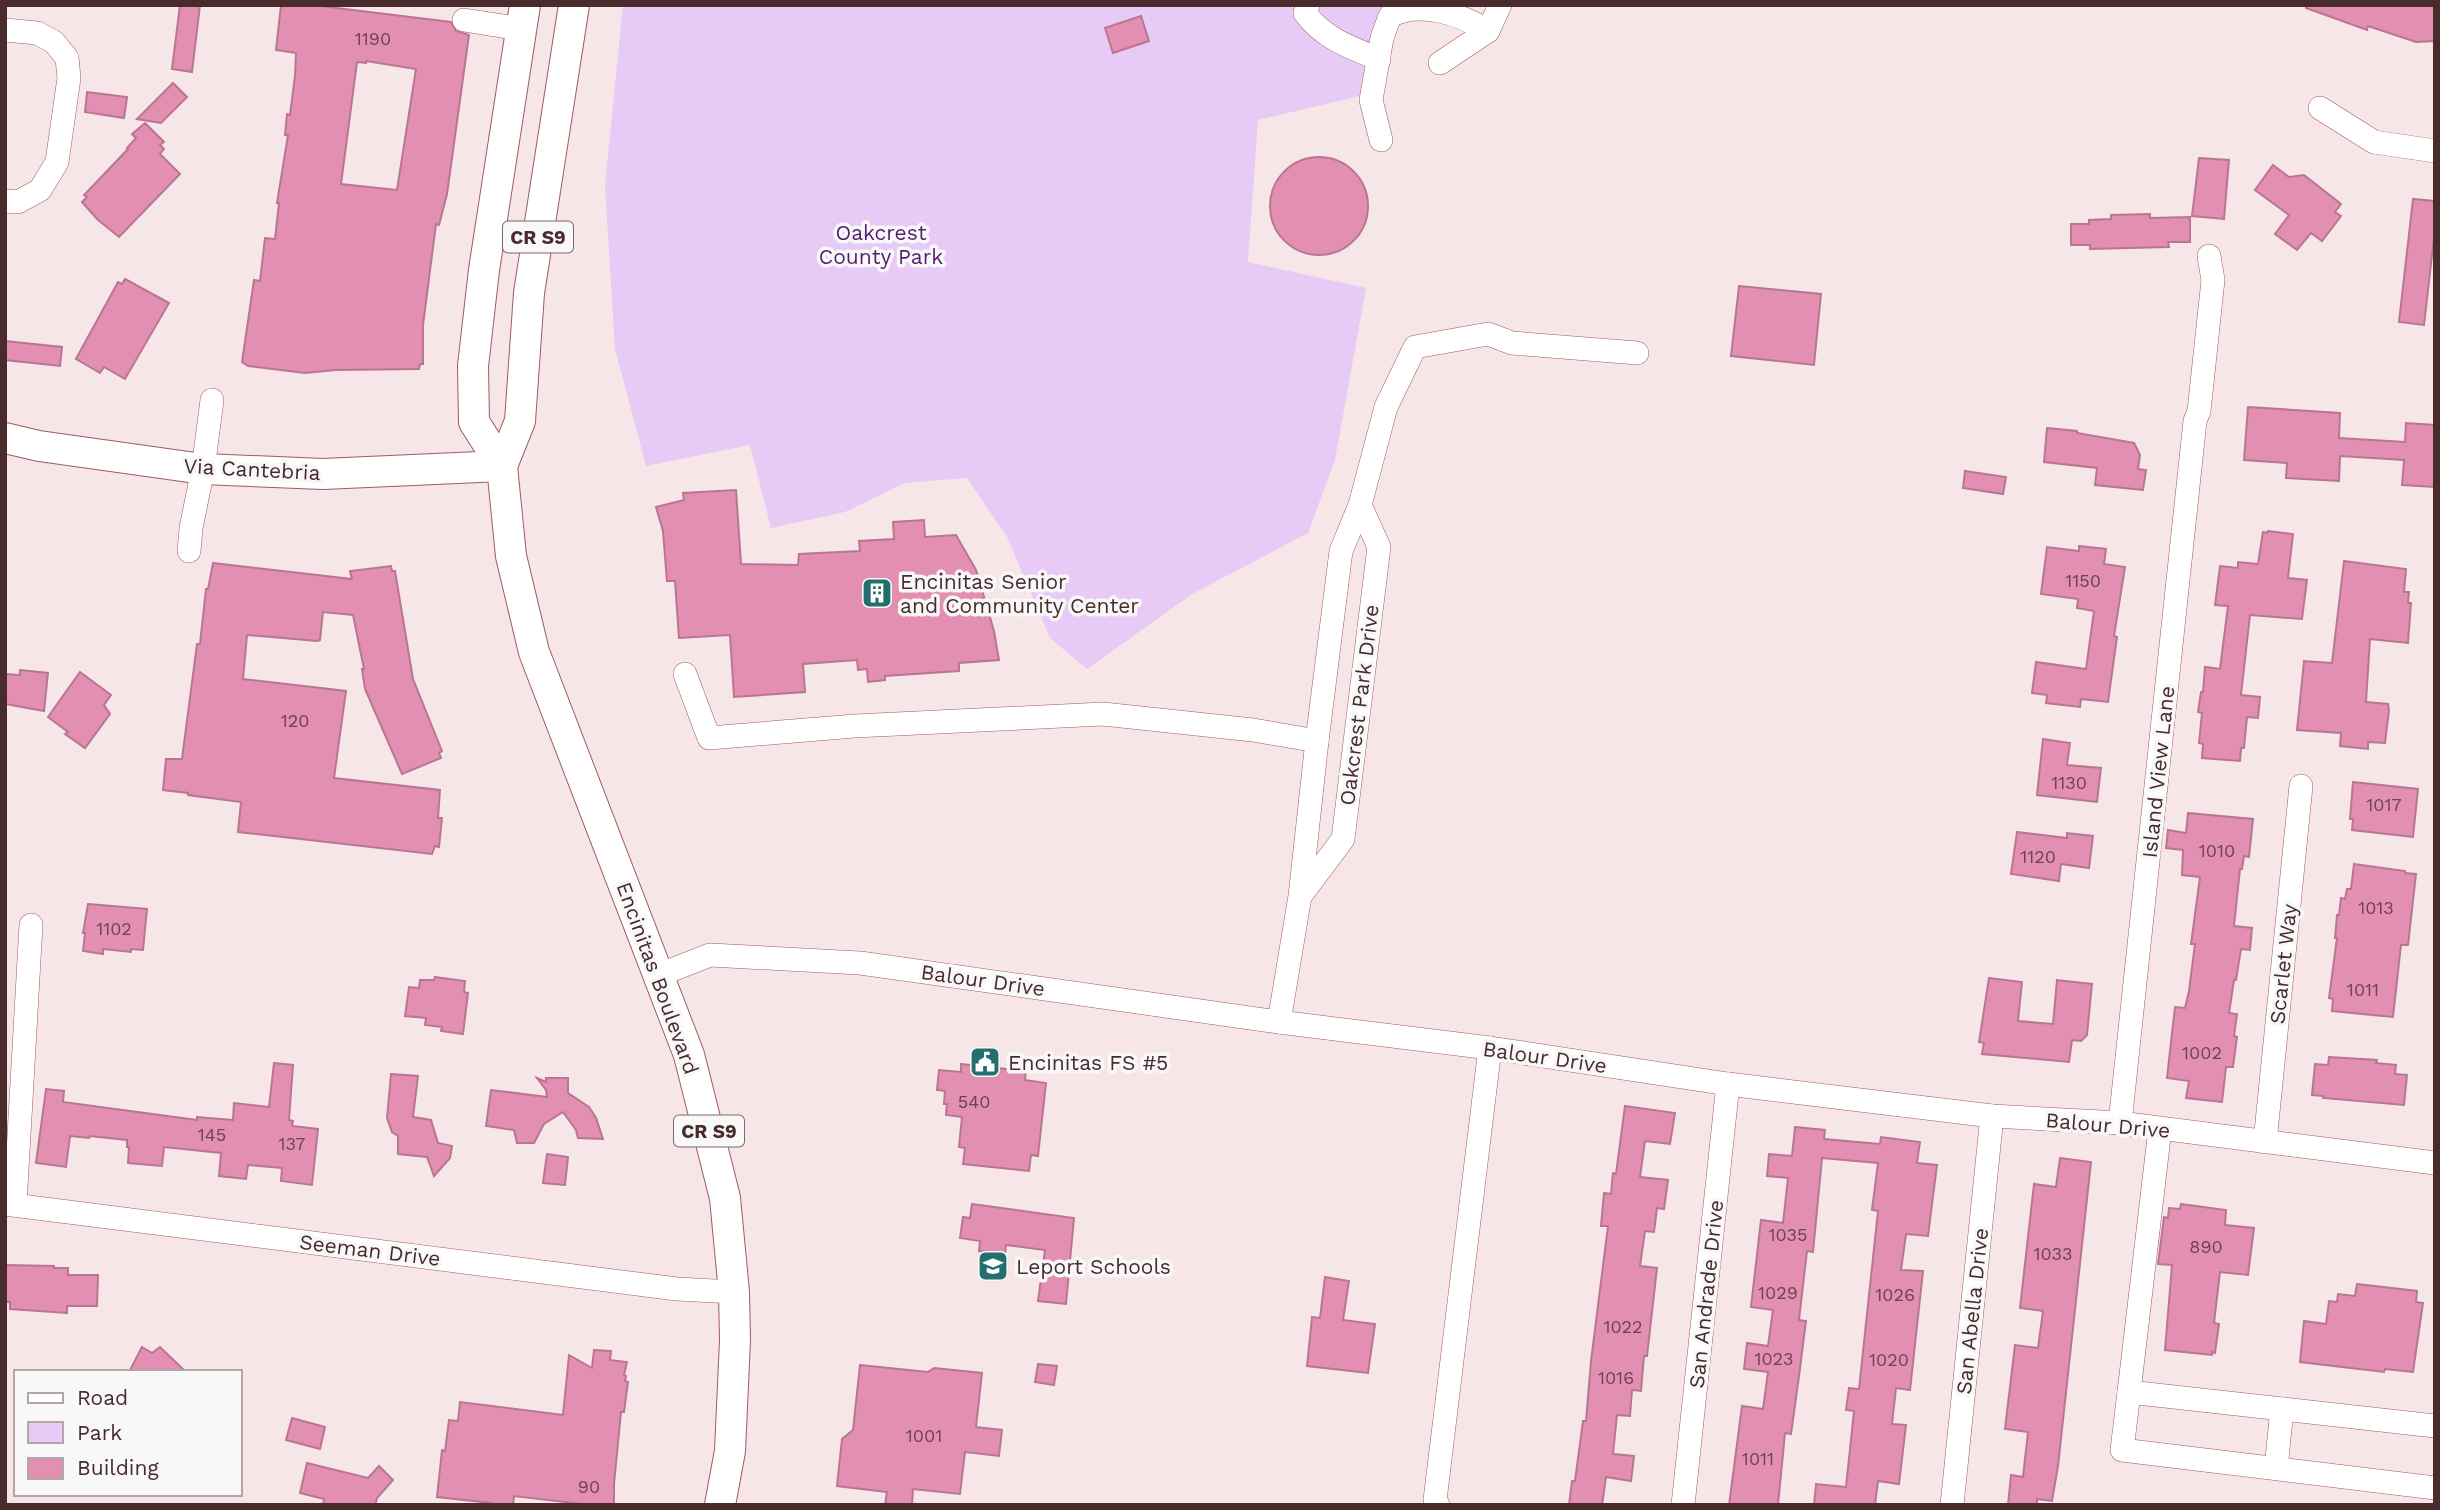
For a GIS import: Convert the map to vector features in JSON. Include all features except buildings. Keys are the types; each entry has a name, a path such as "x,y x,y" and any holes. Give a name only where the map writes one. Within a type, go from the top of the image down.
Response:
{"main road":[{"name":"Encinitas Boulevard","path":"502,466 520,421 529,293 574,5"},
{"name":"Encinitas Boulevard","path":"523,17 484,270 473,366 474,422 502,466 511,556 534,652 689,1055 725,1198 734,1293 735,1340 730,1451 720,1505"},
{"name":"Via Cantebria","path":"5,438 39,446 203,469 323,474 502,466"}],"street":[{"path":"1308,5 1305,13 1315,27 1346,46 1379,59"},
{"path":"1440,63 1488,31 1500,5"},
{"path":"1381,140 1371,100 1390,16 1402,8 1450,12 1488,31"},
{"path":"464,20 523,17"},
{"path":"5,30 37,33 54,42 67,58 69,78 57,163 40,190 18,202 5,201"},
{"path":"2320,108 2374,142 2435,151"},
{"name":"Island View Lane","path":"2120,1124 2195,421 2199,411 2213,280 2209,256"},
{"name":"Oakcrest Park Drive","path":"1279,1022 1300,896 1342,551 1360,505 1386,407 1415,347 1488,334 1512,343 1637,353"},
{"path":"189,551 212,400"},
{"name":"Oakcrest Park Drive","path":"1300,896 1343,839 1379,547 1360,505"},
{"path":"685,674 709,738 855,726 1103,714 1253,730 1317,741"},
{"name":"Scarlet Way","path":"2265,1142 2301,786"},
{"path":"10,1204 32,925"},
{"name":"Balour Drive","path":"659,975 710,955 860,963 1279,1022 1490,1048 1728,1084 1992,1116 2120,1124 2435,1163"},
{"path":"1438,1505 1435,1500 1490,1048"},
{"name":"San Andrade Drive","path":"1683,1505 1728,1084"},
{"name":"San Abella Drive","path":"1952,1505 1992,1116"},
{"path":"2160,1129 2122,1450 2435,1488"},
{"name":"Seeman Drive","path":"10,1204 677,1289 734,1293"},
{"path":"2129,1392 2435,1426"},
{"path":"2276,1468 2282,1409"}],"green space":[{"name":"Oakcrest County Park","path":"623,5 1385,5 1368,94 1258,120 1248,262 1366,288 1335,460 1308,533 1192,594 1087,669 1050,638 1007,537 967,478 905,483 845,512 771,528 750,445 646,466 615,349 605,186"}],"place":[{"name":"Encinitas Senior and Community Center","path":"877,593"},
{"name":"Encinitas FS #5","path":"985,1062"},
{"name":"Leport Schools","path":"993,1266"}]}
